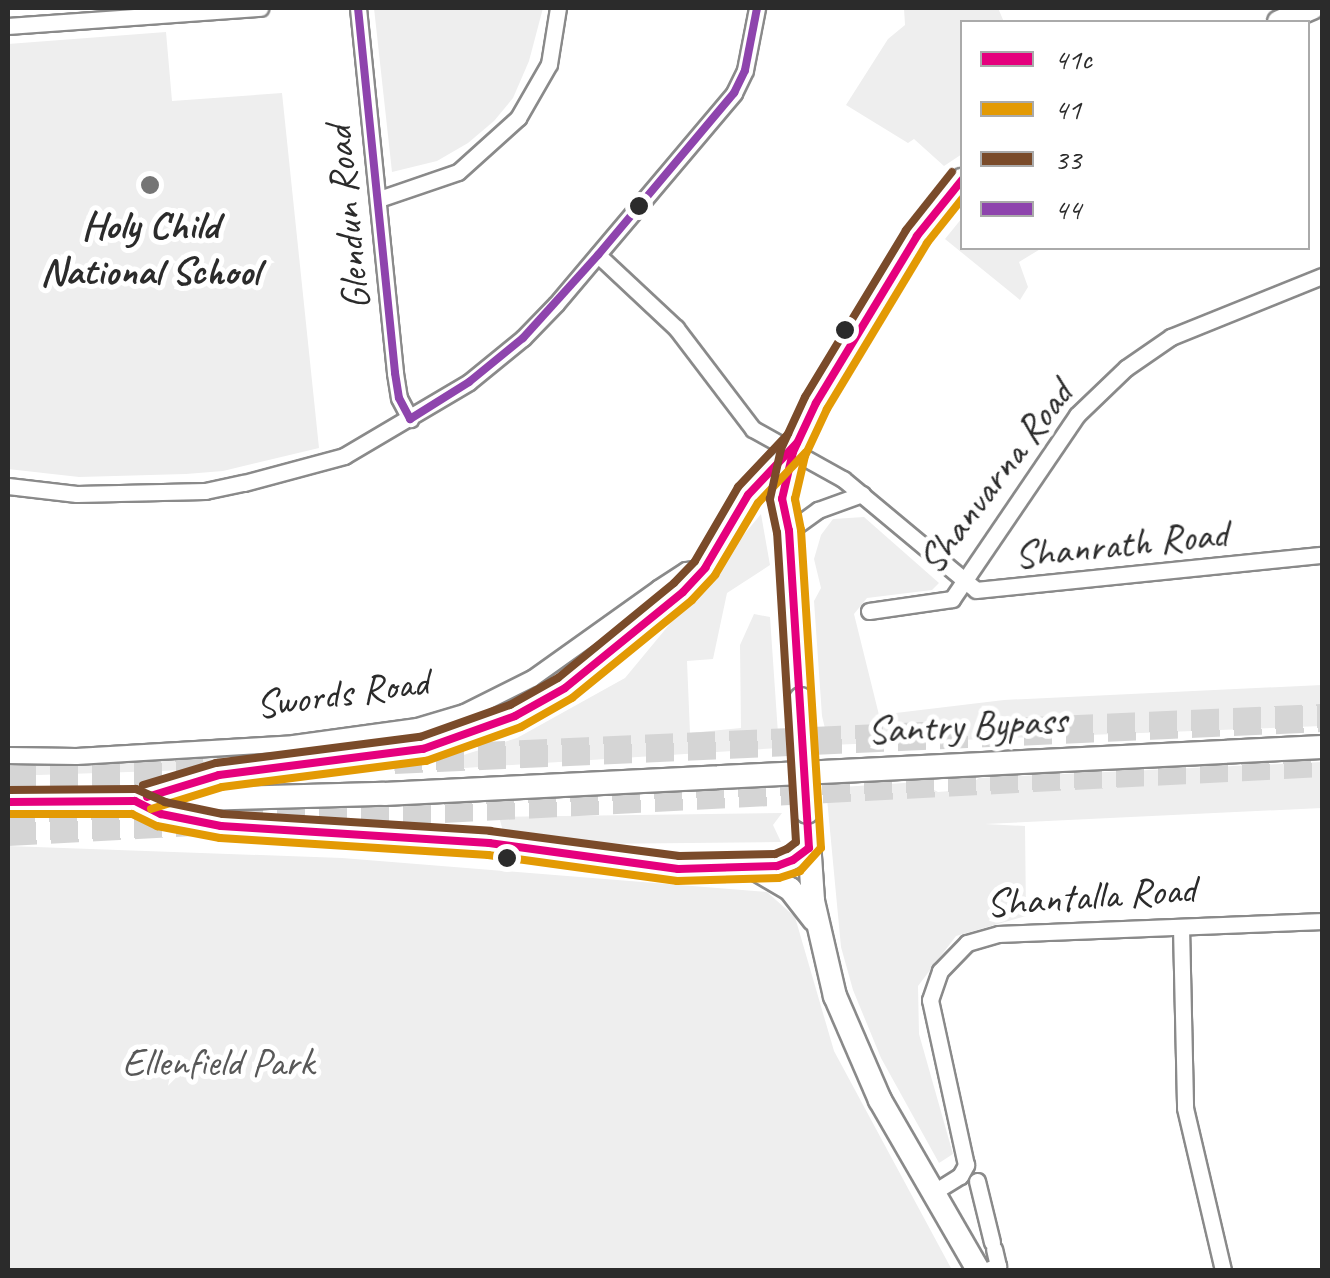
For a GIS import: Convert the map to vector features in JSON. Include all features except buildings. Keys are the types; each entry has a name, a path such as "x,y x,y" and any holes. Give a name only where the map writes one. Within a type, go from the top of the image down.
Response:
{"main road":[{"path":"1284,20 1312,8"},
{"name":"Swords Road","path":"8,802 135,801 220,776 423,749 515,716 565,688 683,592 705,568 748,495 793,452 818,400 917,236 960,182"},
{"path":"793,452 782,499 790,531 809,848 820,930 836,996 858,1058 978,1270"},
{"name":"Santry Bypass","path":"135,801 384,794 1322,747"},
{"name":"Swords Road","path":"135,801 161,814 221,826 490,843 678,869 777,866 809,848"},
{"path":"754,868 790,889 820,930"}],"street":[{"path":"8,26 260,8"},
{"name":"Glendun Road","path":"358,8 395,373 399,398 410,420"},
{"path":"379,198 458,172 518,118 548,64 558,8"},
{"path":"8,486 77,494 205,491 344,456 410,420 469,382 524,338 598,256 734,93 745,70 757,8"},
{"name":"Shanrath Road","path":"598,256 676,328 753,428 862,494 976,590 1322,555"},
{"name":"Shanvarna Road","path":"869,611 952,599 966,584 969,569 1077,415 1126,368 1172,338 1322,276"},
{"path":"790,531 818,510 862,494"},
{"name":"Swords Road","path":"8,755 76,756 293,742 417,726 464,712 532,678 676,577 705,568"},
{"name":"Shantalla Road","path":"934,1192 960,1176 966,1165 930,1000 940,972 967,943 999,934 1322,921"},
{"path":"1181,927 1185,1108 1223,1270"},
{"path":"977,1181 998,1266 987,1270"},
{"path":"958,1234 987,1221"}],"shaded area":[{"path":"374,8 543,8 529,61 513,98 494,121 468,143 437,161 392,172"},
{"path":"904,8 998,8 1003,20 960,20 960,155 944,166 914,139 908,143 846,105 888,39 905,25"},
{"name":"Holy Child National School","path":"166,32 172,101 282,93 319,448 223,471 186,474 79,477 8,469 8,44"},
{"path":"960,220 960,250 1039,250 1019,262 1028,287 1020,300 945,239"},
{"path":"761,514 770,565 727,593 713,659 687,661 690,733 741,728 740,645 754,614 770,617 779,748 449,769 451,759 517,738 625,678"},
{"path":"864,517 939,583 932,590 867,598 854,614 879,715 1004,700 1322,685 1322,726 829,745 822,716 814,601 821,588 814,559 821,535 833,519"},
{"path":"408,737 409,742 219,769 8,776 8,764 216,758"},
{"path":"1322,762 1322,808 985,824 1025,826 1026,916 956,936 918,986 919,1034 953,1154 939,1163 881,1058 853,990 841,947 826,788 919,782 938,792 963,790 979,778"},
{"path":"782,813 773,825 781,842 589,844 503,831 499,817"},
{"name":"Ellenfield Park","path":"8,846 342,858 767,892 795,917 834,1051 952,1270 8,1270"}],"tunnel":[{"path":"394,760 1322,718"},
{"path":"235,820 1322,763"},
{"path":"8,777 241,766"},
{"path":"8,832 193,822"}],"transit line":[{"name":"44","path":"358,8 395,373 399,398 410,419"},
{"name":"44","path":"410,419 469,382 523,338 598,255 734,93 745,70 757,8"},
{"name":"33","path":"8,790 136,789 165,802 223,814 490,831 679,856 775,854 787,849 796,842 777,533 770,499 781,449 805,397 906,230 952,172"},
{"name":"41c","path":"8,802 135,801 161,814 221,826 489,843 678,869 777,866 793,860 809,848 789,531 782,499 793,452 816,403 917,236 960,182"},
{"name":"41","path":"8,814 132,814 157,826 220,838 488,855 677,881 779,878 800,871 821,848 801,530 795,499 805,456 827,409 927,243 960,202"},
{"name":"33","path":"143,785 216,763 420,737 510,705 558,678 674,583 695,561 738,487 788,434"},
{"name":"41c","path":"147,797 219,775 423,749 515,716 565,688 683,592 705,568 748,495 797,443"},
{"name":"41","path":"151,809 222,787 426,761 521,727 572,698 692,600 715,575 758,503 806,452"}],"place":[{"name":"Holy Child National School","path":"150,185"}]}
